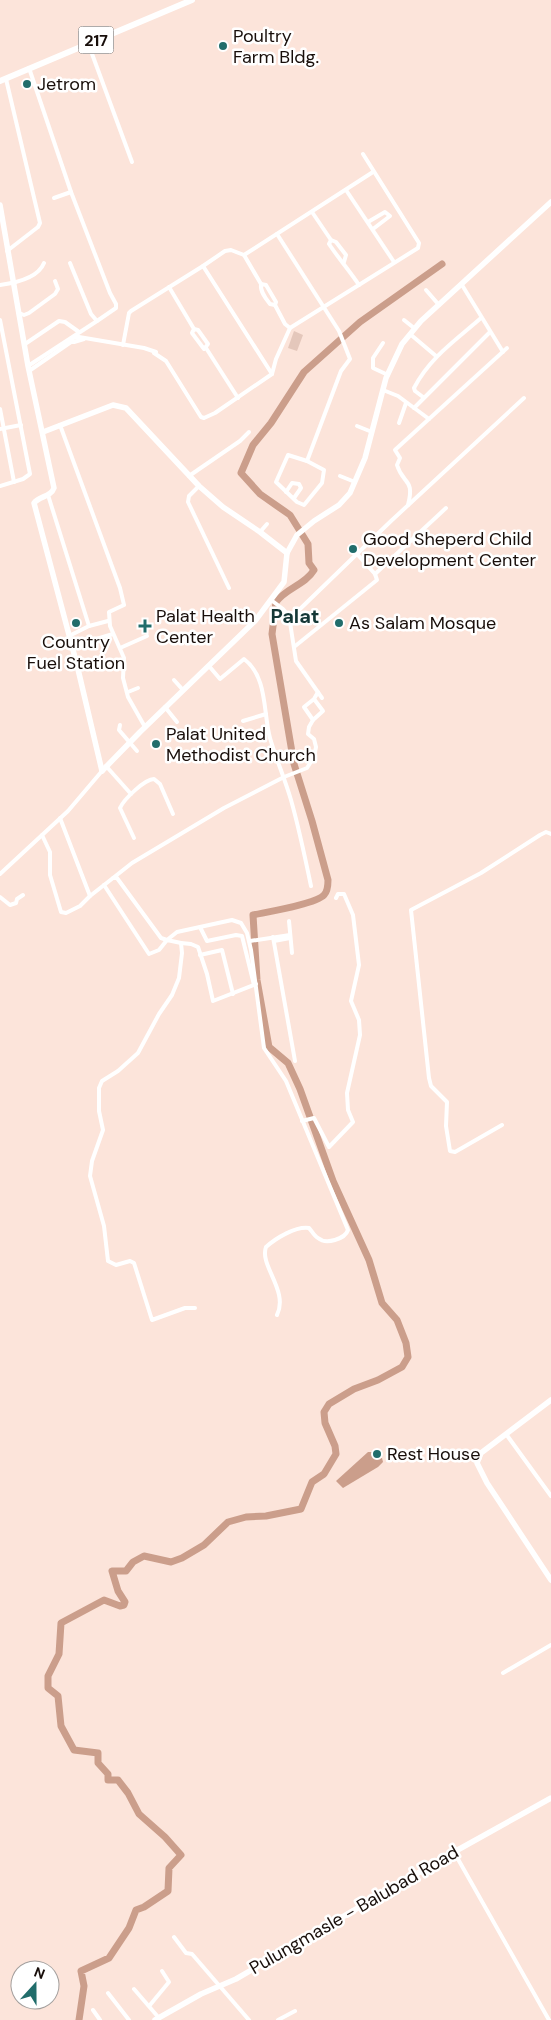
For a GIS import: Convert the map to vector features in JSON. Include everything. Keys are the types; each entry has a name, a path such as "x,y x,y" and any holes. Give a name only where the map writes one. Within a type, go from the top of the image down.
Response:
{"main road":[{"name":"217","path":"3,80 192,0"}],"street":[{"path":"88,44 132,162"},
{"path":"29,68 71,192 116,304 116,308 29,368"},
{"path":"3,80 40,223 38,227 7,251"},
{"path":"29,368 71,342 84,339 123,344 148,349 161,356 201,417 208,417 238,398 272,374 276,359 290,328 418,248 419,243 363,154"},
{"path":"244,255 373,172"},
{"path":"346,190 394,262"},
{"path":"54,198 71,192"},
{"path":"0,874 60,818 129,742 275,603 284,582 287,553 302,530 344,500 355,482 372,432 388,374 402,344 414,328 551,202"},
{"path":"0,205 29,368 54,488 48,495 36,500 34,503 104,769 131,794"},
{"path":"312,212 331,240 336,242 346,255 344,262"},
{"path":"368,222 385,212 390,216 372,229"},
{"path":"277,234 339,331 350,358 341,371 307,461"},
{"path":"331,240 329,244 359,285"},
{"path":"123,344 128,313 225,250 231,250 244,255 261,284 261,289 266,299 270,304 275,305"},
{"path":"70,262 91,314 97,321"},
{"path":"0,285 13,283 40,270 44,263"},
{"path":"203,266 272,374"},
{"path":"19,313 24,315 29,313 55,294 58,289 55,281"},
{"path":"261,284 266,286 276,302 275,305 285,324 290,328"},
{"path":"462,285 503,352"},
{"path":"168,287 194,330 192,333 202,348 206,348 238,398"},
{"path":"426,290 439,305"},
{"path":"423,397 414,388 425,369 436,356 481,318"},
{"path":"0,320 30,474 0,486"},
{"path":"25,344 59,320 79,332"},
{"path":"404,320 414,328"},
{"path":"414,408 490,332"},
{"path":"410,334 436,356"},
{"path":"383,343 374,358 372,366 374,370 388,374"},
{"path":"408,505 411,493 408,481 399,472 397,465 400,458 395,450 508,348"},
{"path":"383,390 398,396 429,419"},
{"path":"290,616 300,609 408,505 524,398"},
{"path":"399,423 406,403"},
{"path":"43,432 113,405 126,408 199,486 223,507 287,553"},
{"path":"0,410 2,429 14,482"},
{"path":"2,429 21,425"},
{"path":"60,425 91,506 124,604 123,607 109,612 108,621 124,662 123,678 129,702 145,727"},
{"path":"357,426 372,432"},
{"path":"190,476 240,442 250,432"},
{"path":"290,455 307,461 324,470 323,479 304,505 277,484 276,480 286,457 290,455"},
{"path":"340,476 355,482"},
{"path":"286,492 292,482 299,484 300,488 294,498"},
{"path":"199,486 189,496 188,502 229,588"},
{"path":"48,495 89,626"},
{"path":"375,574 446,508"},
{"path":"260,532 267,524"},
{"path":"294,647 377,580 375,574 357,554"},
{"path":"275,603 290,616 298,663 322,698"},
{"path":"69,636 89,626 108,621"},
{"path":"93,640 113,634"},
{"path":"120,648 147,636"},
{"path":"208,666 220,679 243,660 247,661 261,688 269,734 301,836 311,886"},
{"path":"174,680 183,690"},
{"path":"128,692 138,688"},
{"path":"313,720 304,707 314,699 318,692"},
{"path":"42,835 50,852 50,875 61,912 66,913 80,906 132,863 224,808 294,772 307,768 314,756 316,747 314,739 308,734 309,727 322,711 314,699"},
{"path":"165,707 177,722"},
{"path":"243,721 266,714"},
{"path":"120,725 119,730 137,751"},
{"path":"134,838 120,808 131,794 148,780 154,780 160,784 173,814"},
{"path":"60,818 90,896"},
{"path":"502,1125 454,1152 450,1151 446,1121 447,1102 432,1086 429,1078 411,910 481,873 540,834 546,832 551,834"},
{"path":"113,878 119,880 161,938 196,945 208,978 212,1001 255,984"},
{"path":"104,885 149,954 159,950 177,932 232,920 236,920 243,926 251,941 264,1048 280,1069 304,1120 347,1228 347,1232 342,1237 324,1241 318,1239 310,1228 304,1228 281,1236 266,1247 265,1254 280,1302 277,1315"},
{"path":"304,1120 315,1119 328,1147 353,1122 348,1110 347,1093 360,1035 359,1020 351,1001 359,967 351,908 344,894 338,894 336,898"},
{"path":"0,897 10,904 16,903 17,899 23,895"},
{"path":"289,921 292,953"},
{"path":"200,927 207,941 236,935 242,936 255,984"},
{"path":"251,941 290,936"},
{"path":"273,939 295,1061"},
{"path":"180,943 182,953 179,978 172,995 159,1014 138,1053 100,1084 99,1111 104,1130 92,1161 90,1173 105,1230 108,1261 116,1265 130,1260 134,1263 152,1320 184,1308 195,1308"},
{"path":"200,955 222,950 233,994"},
{"path":"551,1400 481,1452 477,1463 487,1483 551,1580"},
{"path":"506,1434 551,1496"},
{"path":"503,1673 551,1645"},
{"name":"Pulungmasle - Balubad Road","path":"157,2019 201,1994 236,1979 454,1852 551,1798"},
{"path":"454,1852 550,2020"},
{"path":"174,1938 186,1953 192,1954 249,2020"},
{"path":"150,2006 169,1982 162,1971"},
{"path":"134,1989 150,2006 157,2019"},
{"path":"108,1993 129,2020"},
{"path":"93,2010 100,2020"},
{"path":"278,2020 295,2011"}],"shaded area":[{"path":"294,331 303,335 297,351 288,348"},
{"path":"368,1452 372,1452 375,1458 382,1458 383,1462 343,1488 336,1481"}],"waterway":[{"path":"79,2020 84,1986 81,1971 109,1958 129,1928 136,1910 144,1907 168,1891 169,1868 181,1855 165,1837 139,1814 128,1793 118,1780 108,1780 108,1774 98,1763 98,1753 74,1750 61,1726 58,1696 48,1688 48,1676 59,1654 61,1623 104,1600 120,1606 124,1605 125,1602 118,1591 112,1571 126,1571 133,1562 144,1556 171,1562 182,1558 204,1545 228,1522 246,1517 266,1516 301,1509 312,1482 324,1474 336,1454 335,1446 325,1423 324,1412 329,1404 354,1389 378,1380 402,1367 408,1357 406,1343 397,1320 382,1303 369,1260 333,1181 300,1089 288,1063 269,1047 257,980 253,915 312,902 324,895 328,886 312,821 294,764 272,634 276,602 285,593 306,579 314,570 309,563 308,544 290,515 260,494 241,473 253,445 271,423 304,372 360,322 442,264"}],"place":[{"name":"Poultry Farm Bldg.","path":"223,46"},
{"name":"Jetrom","path":"27,84"},
{"name":"Good Sheperd Child Development Center","path":"353,549"},
{"name":"Country Fuel Station","path":"76,623"},
{"name":"As Salam Mosque","path":"339,623"},
{"name":"Palat Health Center","path":"145,626"},
{"name":"Palat United Methodist Church","path":"156,744"},
{"name":"Rest House","path":"377,1454"}],"district":[{"name":"Palat","path":"295,616"}]}
